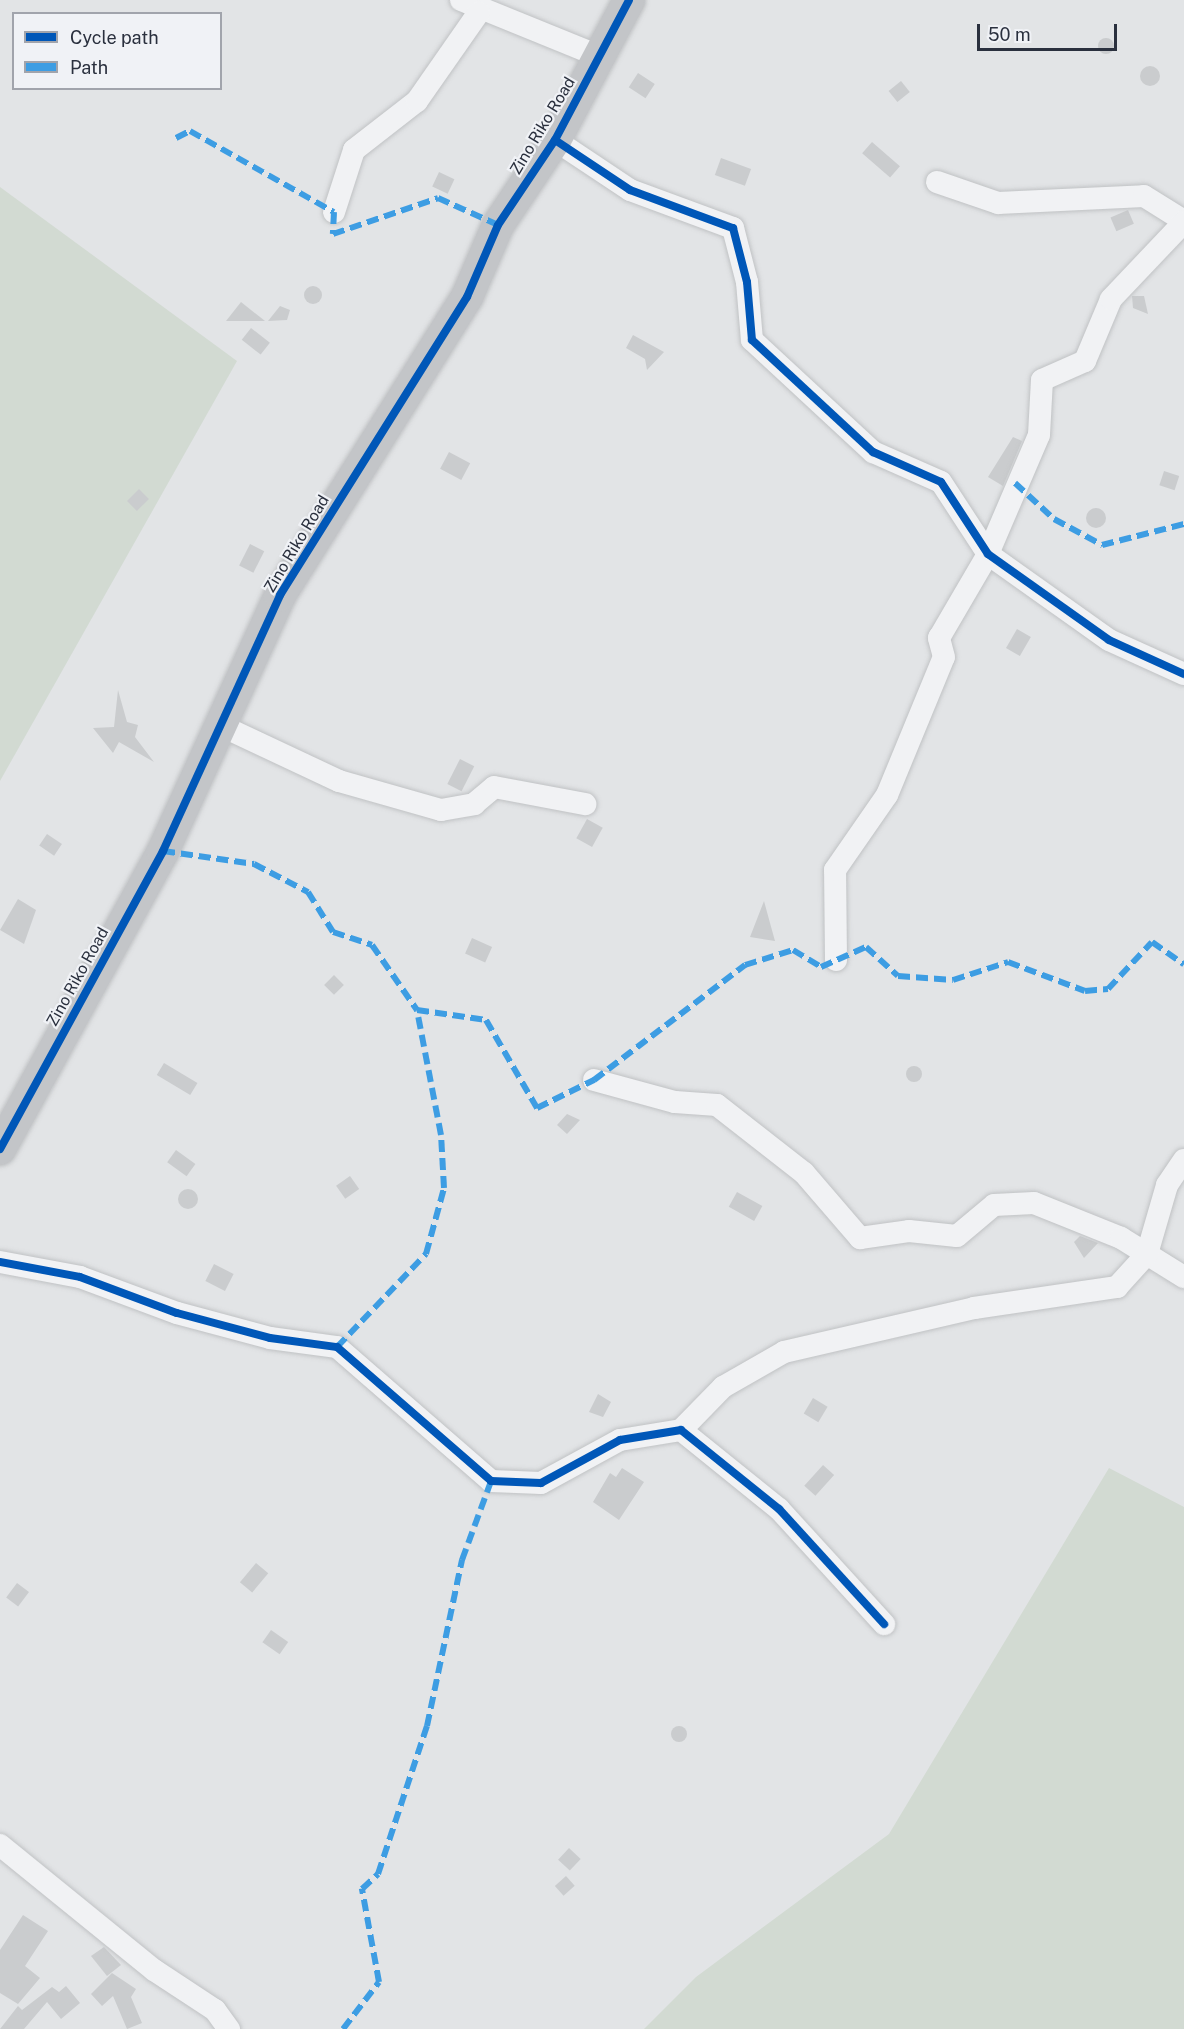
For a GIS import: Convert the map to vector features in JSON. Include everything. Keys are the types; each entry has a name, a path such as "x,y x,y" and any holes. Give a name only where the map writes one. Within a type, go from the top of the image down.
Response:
{"street":[{"name":"Zino Riko Road","path":"0,1149 224,727 280,595 467,297 498,225 555,140 629,0"},
{"path":"334,212 354,150 417,101 470,6 599,56"},
{"path":"555,140 630,190 733,228 747,282 752,340 866,446 942,482 988,554 1109,640 1184,674"},
{"path":"836,960 835,870 887,795 944,657 939,638 988,554 1039,435 1042,380 1085,361 1111,299 1184,221 1144,196 998,204 938,182"},
{"path":"224,727 339,781 441,810 474,804 494,787 585,804"},
{"path":"594,1080 675,1102 717,1105 804,1173 860,1238 909,1231 957,1236 994,1205 1034,1203 1147,1254 1184,1277"},
{"path":"0,1262 80,1277 177,1313 270,1338 337,1347 491,1481 541,1483 620,1440 681,1430 723,1387 784,1352 974,1308 1118,1287 1147,1254 1167,1185 1184,1161"},
{"path":"681,1430 779,1509 884,1624"},
{"path":"0,1845 154,1970 215,2010 229,2029"}],"shaded area":[{"path":"0,187 237,361 0,781"},
{"path":"1109,1468 1184,1507 1184,2029 644,2029 696,1977 889,1834"}],"building":[{"path":"1103,38 1109,38 1114,46 1112,52 1103,54 1098,49 1098,43"},
{"path":"1150,66 1157,69 1160,76 1157,83 1150,86 1143,83 1140,76 1143,69"},
{"path":"638,73 655,84 646,98 629,87"},
{"path":"901,81 910,92 897,102 889,91"},
{"path":"872,142 900,166 890,178 862,153"},
{"path":"721,158 751,169 745,186 715,175"},
{"path":"439,172 454,179 448,194 432,187"},
{"path":"1128,210 1134,224 1116,231 1111,217"},
{"path":"309,286 317,286 322,291 320,302 309,304 304,299 304,291"},
{"path":"1132,296 1144,296 1148,314 1133,308"},
{"path":"241,302 265,321 226,321"},
{"path":"280,306 290,310 287,320 268,321"},
{"path":"251,328 270,343 261,355 242,340"},
{"path":"633,335 664,352 647,370 645,359 626,348"},
{"path":"1013,437 1022,441 1003,486 988,477"},
{"path":"449,452 470,463 461,480 440,469"},
{"path":"1164,471 1179,476 1175,490 1159,485"},
{"path":"139,489 149,499 137,511 127,501"},
{"path":"1096,508 1103,511 1106,518 1103,525 1096,528 1089,525 1086,518 1089,511"},
{"path":"250,544 264,551 253,573 239,565"},
{"path":"1017,629 1031,637 1020,656 1006,648"},
{"path":"118,690 127,722 138,725 135,737 154,762 119,742 113,753 93,728 114,727"},
{"path":"460,759 474,766 462,791 447,784"},
{"path":"587,819 603,828 592,847 576,838"},
{"path":"47,834 62,844 54,856 39,846"},
{"path":"18,899 36,910 24,944 0,930"},
{"path":"764,901 770,923 775,941 750,937"},
{"path":"472,938 492,947 485,962 465,954"},
{"path":"334,975 344,985 334,995 324,985"},
{"path":"164,1063 197,1083 190,1095 157,1075"},
{"path":"914,1066 922,1074 914,1082 906,1074"},
{"path":"567,1114 580,1120 567,1134 557,1125"},
{"path":"176,1150 195,1164 187,1176 167,1162"},
{"path":"350,1176 359,1189 345,1199 336,1186"},
{"path":"188,1189 195,1192 198,1199 195,1206 188,1209 181,1206 178,1199 181,1192"},
{"path":"737,1192 762,1206 754,1221 729,1207"},
{"path":"1080,1236 1098,1243 1084,1258 1074,1242"},
{"path":"214,1264 234,1274 225,1291 205,1281"},
{"path":"598,1394 611,1402 603,1417 589,1412"},
{"path":"813,1398 828,1407 818,1422 804,1413"},
{"path":"823,1465 834,1475 815,1496 804,1486"},
{"path":"622,1468 644,1482 619,1520 593,1502 610,1473 616,1477"},
{"path":"256,1563 268,1573 252,1592 240,1582"},
{"path":"17,1583 29,1592 18,1606 6,1597"},
{"path":"271,1630 288,1642 280,1654 262,1642"},
{"path":"679,1726 685,1728 687,1734 685,1740 679,1742 673,1740 671,1734 673,1728"},
{"path":"569,1848 581,1859 570,1871 558,1860"},
{"path":"566,1876 575,1886 564,1896 555,1886"},
{"path":"23,1915 48,1931 25,1966 40,1978 18,2004 0,1993 0,1950"},
{"path":"104,1947 121,1965 107,1976 91,1956"},
{"path":"112,1973 136,1989 131,1997 142,2023 127,2029 113,1996 102,2006 91,1994"},
{"path":"66,1986 80,2003 61,2019 47,2002 24,2029 0,2029 18,2006 22,2010 52,1987 59,1992"}],"marked path":[{"path":"176,138 190,131 334,212 333,234 438,198 498,225"},
{"path":"1015,483 1054,519 1102,545 1184,524"},
{"path":"163,851 254,864 308,892 333,932 372,945 417,1010 486,1020 537,1108 594,1080 745,965 793,950 821,967 866,947 898,976 953,980 1008,962 1085,991 1108,989 1152,942 1184,964"},
{"path":"337,1347 426,1254 444,1188 441,1135 417,1010"},
{"path":"343,2029 379,1982 362,1889 378,1874 427,1726 462,1560 491,1481"}],"cycle path":[{"path":"0,1149 163,851 280,595 467,297 498,225 555,140 629,0"},
{"path":"555,140 630,190 733,228 747,282 752,340 873,452 941,482 988,554 1109,640 1184,674"},
{"path":"0,1262 80,1277 177,1313 270,1338 337,1347 491,1481 541,1483 620,1440 681,1430 779,1509 884,1624"}]}
